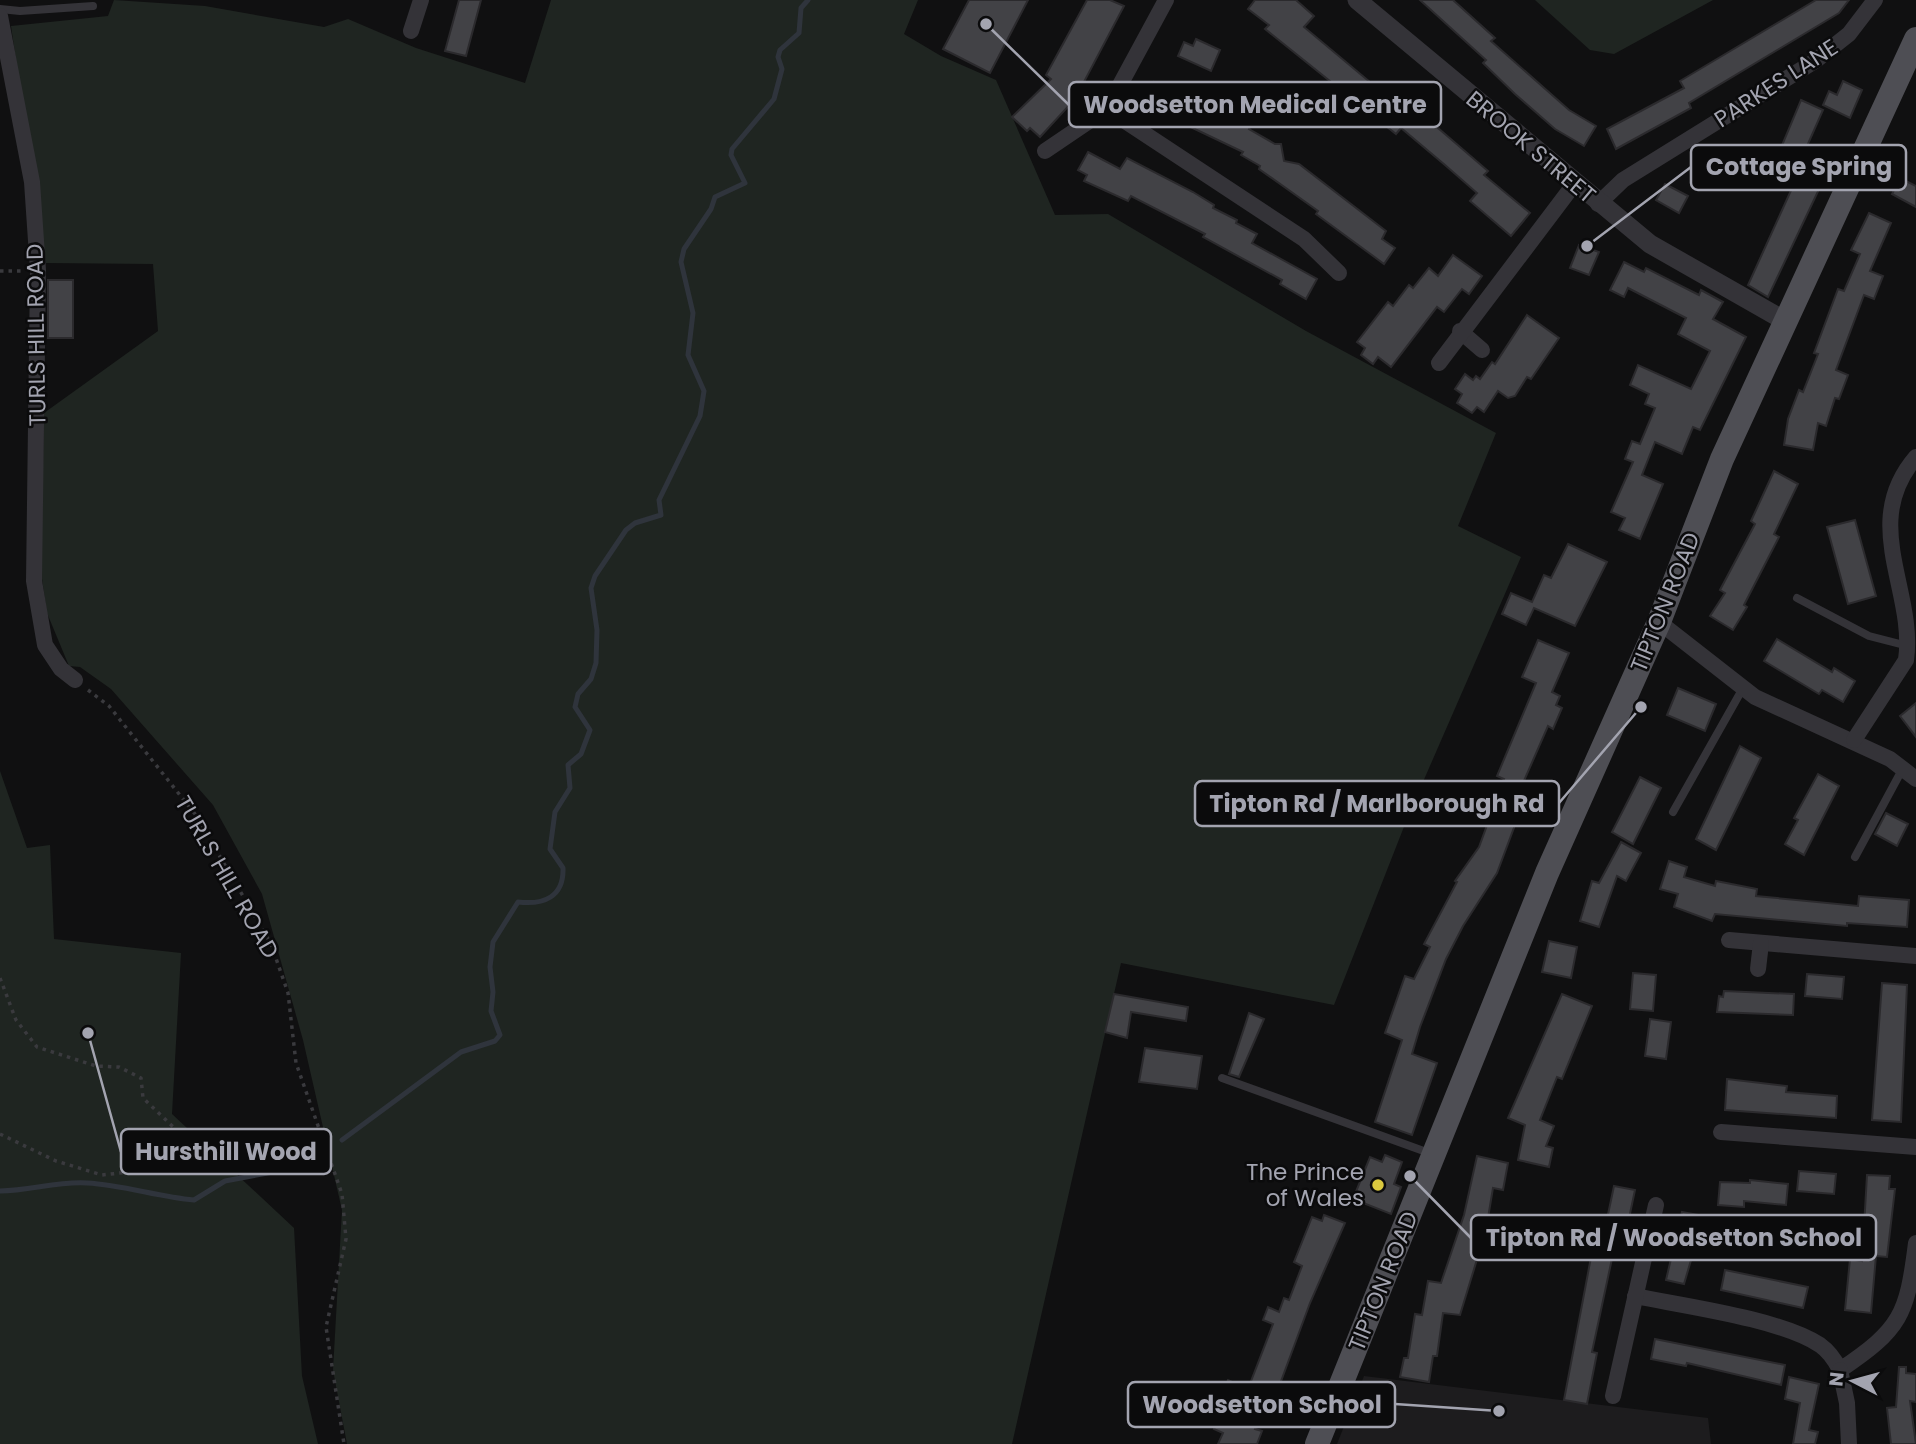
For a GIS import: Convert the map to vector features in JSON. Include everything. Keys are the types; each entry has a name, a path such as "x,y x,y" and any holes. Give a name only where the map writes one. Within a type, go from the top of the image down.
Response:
{"main road":[{"name":"TIPTON ROAD","path":"1317,1444 1547,873 1659,622 1722,459 1916,39"}],"street":[{"path":"411,31 421,0"},
{"path":"1045,151 1107,110 1166,0"},
{"name":"BROOK STREET","path":"1357,0 1598,204 1650,244 1787,322"},
{"name":"PARKES LANE","path":"1598,204 1623,180 1815,61 1849,34 1875,0"},
{"name":"TURLS HILL ROAD","path":"0,16 32,182 38,270 34,581 45,645 61,668 75,680"},
{"path":"1107,110 1304,239 1339,273"},
{"path":"1439,363 1460,331 1575,183"},
{"path":"1460,331 1482,350"},
{"path":"1854,740 1906,660 1911,646 1913,629 1910,604 1893,528 1893,506 1903,478 1916,457"},
{"path":"1659,622 1743,688 1776,709 1854,740 1903,768 1916,779"},
{"path":"1729,940 1916,956"},
{"path":"1758,969 1761,943"},
{"path":"1721,1132 1916,1147"},
{"path":"1613,1396 1656,1205"},
{"path":"1840,1370 1879,1345 1897,1322 1910,1291 1916,1243"},
{"path":"1635,1296 1787,1331 1822,1347 1840,1370 1847,1403 1849,1444"}],"lane":[{"path":"0,9 20,11 93,6"},
{"path":"1797,598 1869,636 1911,646"},
{"path":"1673,813 1743,688"},
{"path":"1855,857 1903,768"},
{"path":"1222,1078 1434,1155"}],"path":[{"path":"0,271 38,270"},
{"name":"TURLS HILL ROAD","path":"75,680 110,706 195,814 271,944 288,993 296,1063 342,1194 346,1239 326,1327 328,1359 344,1444"},
{"path":"0,978 16,1020 37,1047 96,1066 119,1067 141,1078 143,1098 193,1146"},
{"path":"0,1134 56,1161 102,1175 147,1170 193,1146 323,1140"}],"shaded area":[{"path":"114,0 205,6 324,27 348,19 416,48 525,83 551,0 918,0 904,34 941,56 996,80 1055,215 1108,214 1306,331 1496,433 1458,526 1521,557 1409,814 1334,1005 1121,963 1012,1444 347,1444 333,1370 342,1210 303,1040 262,894 213,805 111,689 80,667 69,666 47,613 41,572 44,413 158,331 153,264 46,263 11,26 108,16"},
{"path":"1535,0 1713,0 1614,54 1590,50"},
{"path":"0,771 27,848 50,845 54,939 181,953 172,1114 294,1228 302,1376 318,1444 0,1444"},
{"path":"1364,1376 1708,1418 1711,1444 1337,1444"}],"building":[{"path":"459,0 481,0 466,56 445,51"},
{"path":"969,0 1028,0 990,73 943,49"},
{"path":"1087,0 1110,0 1124,6 1075,99 1040,137 1030,128 1027,131 1012,117 1051,79 1046,75"},
{"path":"1255,0 1296,0 1314,16 1304,27 1419,123 1424,116 1488,171 1484,175 1530,213 1511,236 1470,201 1477,193 1445,165 1401,128 1396,134 1265,29 1269,25 1248,9"},
{"path":"1420,0 1453,0 1495,38 1491,41 1569,110 1596,126 1584,146 1555,129 1515,94 1483,63 1486,60"},
{"path":"1816,0 1849,0 1839,13 1689,103 1691,108 1616,149 1607,129 1684,88 1680,81"},
{"path":"1196,39 1220,50 1211,71 1178,56 1184,42 1193,46"},
{"path":"1843,81 1862,90 1850,118 1823,105 1829,91 1837,95"},
{"path":"1154,82 1188,102 1193,103 1196,99 1212,108 1225,104 1227,111 1251,125 1249,129 1275,144 1281,144 1284,161 1299,164 1386,231 1382,239 1395,248 1384,264 1316,214 1318,211 1259,169 1260,166 1241,155 1243,152 1178,121 1180,118 1145,98"},
{"path":"1801,100 1823,110 1796,171 1775,162"},
{"path":"1088,152 1120,169 1127,158 1193,192 1214,205 1213,208 1237,220 1236,223 1257,234 1252,243 1317,279 1306,299 1280,284 1282,280 1203,237 1205,234 1131,196 1128,201 1084,181 1087,175 1078,170"},
{"path":"1798,175 1821,185 1768,297 1748,285"},
{"path":"1900,178 1916,186 1916,207 1892,194"},
{"path":"1665,184 1688,196 1679,213 1656,200"},
{"path":"1869,213 1891,223 1870,271 1883,276 1874,299 1864,295 1836,370 1848,375 1839,399 1835,398 1826,426 1818,423 1813,450 1784,445 1788,419 1799,390 1803,392 1818,354 1814,353 1838,289 1844,291 1860,254 1851,250"},
{"path":"1579,245 1599,252 1589,275 1570,268"},
{"path":"1453,255 1482,276 1469,294 1462,289 1444,312 1437,307 1391,367 1378,357 1373,364 1361,355 1365,348 1357,342 1388,302 1393,306 1409,285 1413,288 1429,268 1438,276"},
{"path":"1624,262 1644,272 1646,268 1699,295 1701,290 1723,302 1713,319 1746,337 1700,430 1693,427 1682,454 1655,442 1642,475 1663,484 1640,539 1619,530 1625,518 1611,512 1633,462 1625,459 1632,441 1640,444 1655,408 1645,404 1649,394 1630,385 1638,365 1691,389 1710,351 1678,334 1686,318 1628,288 1624,297 1610,290"},
{"path":"48,280 73,280 73,338 48,338"},
{"path":"1527,315 1559,338 1531,379 1527,377 1515,396 1508,398 1498,391 1484,412 1477,407 1472,413 1457,403 1462,394 1455,389 1465,374 1473,380 1476,376 1480,379 1492,362 1495,364"},
{"path":"1774,471 1798,484 1774,534 1779,537 1744,605 1747,607 1733,630 1710,616 1725,593 1720,590 1755,524 1751,521"},
{"path":"1855,520 1876,596 1848,604 1827,527"},
{"path":"1568,544 1607,562 1575,626 1534,608 1526,625 1502,614 1511,593 1532,602 1544,575 1551,578"},
{"path":"1777,639 1832,672 1834,668 1855,681 1843,702 1822,690 1819,694 1764,661"},
{"path":"1538,640 1569,653 1552,692 1560,696 1556,705 1562,708 1553,729 1548,726 1520,790 1527,793 1497,873 1463,926 1446,959 1420,1027 1412,1054 1437,1063 1412,1135 1375,1122 1402,1040 1385,1033 1405,976 1414,979 1430,947 1424,944 1457,882 1455,881 1479,847 1504,779 1497,776 1536,683 1522,677"},
{"path":"1678,688 1716,704 1705,731 1667,715"},
{"path":"1916,703 1916,737 1900,716"},
{"path":"1740,746 1761,758 1716,850 1696,839"},
{"path":"1818,774 1839,786 1804,855 1785,844 1798,820 1794,818"},
{"path":"1640,777 1661,788 1633,844 1612,832"},
{"path":"1886,813 1908,824 1897,846 1875,834"},
{"path":"1621,842 1641,853 1626,881 1617,876 1599,927 1580,921 1592,881 1599,883"},
{"path":"1669,861 1687,867 1684,877 1715,886 1716,881 1757,889 1756,896 1858,906 1859,896 1909,900 1907,927 1847,923 1847,926 1715,914 1712,921 1674,907 1678,894 1660,889"},
{"path":"1549,941 1577,947 1571,978 1542,972"},
{"path":"1633,973 1656,975 1653,1011 1630,1009"},
{"path":"1807,974 1844,977 1842,999 1805,996"},
{"path":"1882,983 1907,985 1901,1122 1872,1120"},
{"path":"1724,991 1794,994 1793,1015 1717,1012 1719,996 1723,997"},
{"path":"1114,994 1188,1007 1186,1021 1131,1012 1127,1038 1105,1032"},
{"path":"1562,994 1592,1006 1562,1079 1557,1077 1540,1120 1554,1126 1546,1146 1553,1148 1549,1167 1518,1160 1525,1125 1508,1118"},
{"path":"1249,1013 1264,1019 1239,1077 1229,1074"},
{"path":"1650,1019 1671,1022 1666,1059 1645,1056"},
{"path":"1145,1048 1202,1056 1197,1089 1139,1082"},
{"path":"1727,1079 1787,1086 1786,1092 1837,1096 1836,1118 1725,1110"},
{"name":"The Prince of Wales","path":"1385,1155 1402,1162 1394,1184 1401,1187 1391,1214 1353,1199 1370,1157 1382,1162"},
{"path":"1477,1156 1508,1163 1503,1190 1493,1188 1486,1230 1460,1315 1443,1313 1437,1356 1433,1356 1429,1382 1400,1377 1404,1358 1408,1358 1415,1314 1422,1315 1428,1281 1441,1283 1464,1215"},
{"path":"1799,1171 1836,1174 1834,1194 1797,1191"},
{"path":"1867,1175 1890,1176 1889,1189 1895,1189 1887,1257 1876,1256 1871,1313 1845,1310 1850,1259 1862,1261"},
{"path":"1750,1180 1788,1184 1786,1205 1744,1201 1744,1207 1718,1205 1720,1182 1750,1183"},
{"path":"1614,1186 1635,1190 1624,1242 1616,1240 1592,1352 1597,1353 1587,1404 1564,1400 1595,1236 1603,1238"},
{"path":"1682,1212 1704,1216 1684,1284 1666,1280"},
{"path":"1324,1215 1345,1223 1310,1303 1277,1392 1271,1390 1255,1429 1262,1431 1257,1444 1218,1444 1223,1433 1214,1429 1227,1396 1223,1394 1228,1380 1248,1389 1273,1324 1263,1320 1268,1307 1279,1312 1284,1298 1289,1300 1302,1266 1294,1262 1312,1217 1322,1221"},
{"path":"1725,1270 1808,1287 1803,1308 1721,1290"},
{"path":"1655,1339 1785,1365 1781,1385 1687,1363 1686,1366 1651,1359"},
{"path":"1899,1367 1906,1367 1906,1373 1916,1374 1916,1402 1910,1401 1916,1444 1891,1444 1887,1408 1896,1407"},
{"path":"1789,1377 1819,1384 1809,1430 1818,1432 1815,1444 1793,1444 1800,1403 1785,1399"}],"waterway":[{"path":"342,1140 461,1052 495,1041 500,1035 491,1011 493,992 490,967 493,942 518,902 536,902 551,897 560,886 562,878 563,868 550,849 555,812 570,788 568,765 581,754 590,730 575,707 578,694 591,679 596,663 597,630 591,588 595,576 626,530 635,523 661,515 659,500 700,416 704,391 688,355 693,313 681,262 684,249 711,209 715,197 745,183 731,155 732,149 774,99 782,69 778,57 780,50 799,33 801,8 808,0"},
{"path":"0,1191 87,1183 194,1200 225,1181 273,1172 303,1162 323,1162"}],"place":[{"name":"Woodsetton Medical Centre","path":"986,24"},
{"name":"Cottage Spring","path":"1587,246"},
{"name":"Tipton Rd / Marlborough Rd","path":"1641,707"},
{"name":"Hursthill Wood","path":"88,1033"},
{"name":"Tipton Rd / Woodsetton School","path":"1410,1176"},
{"name":"The Prince of Wales","path":"1378,1185"},
{"name":"Woodsetton School","path":"1499,1411"}]}
